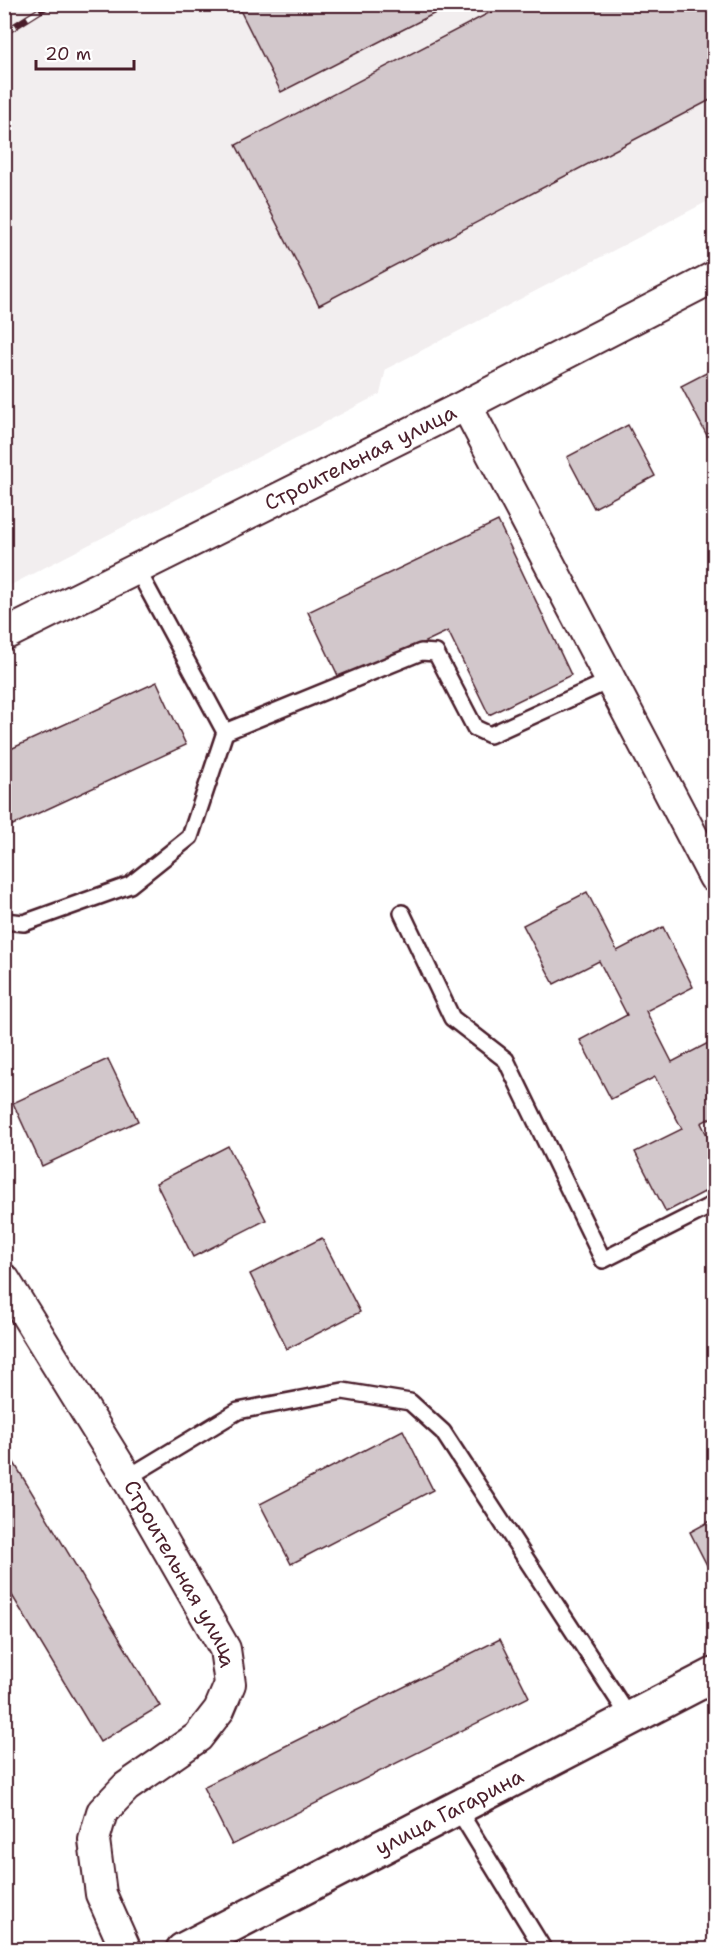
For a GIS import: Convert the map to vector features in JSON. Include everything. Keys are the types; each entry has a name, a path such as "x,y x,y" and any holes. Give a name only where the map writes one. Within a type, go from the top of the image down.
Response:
{"street":[{"name":"Строительная улица","path":"4,635 465,405 714,277"},
{"path":"465,405 714,877"},
{"name":"Строительная улица","path":"4,1279 127,1478 225,1649 230,1684 219,1710 198,1737 126,1787 102,1812 93,1840 101,1894 126,1950"},
{"name":"улица Гагарина","path":"183,1950 714,1675"}],"lane":[{"path":"4,921 24,923 130,885 190,837 225,732 137,569"},
{"path":"225,732 421,652 436,653 475,728 490,735 611,680"},
{"path":"402,913 452,1018 506,1060 603,1260 714,1204"},
{"path":"127,1478 238,1411 343,1391 410,1402 443,1432 630,1718"},
{"path":"457,1808 544,1950"}],"shaded area":[{"path":"5,5 714,5 714,198 386,369 380,394 5,588"}],"building":[{"path":"237,4 453,4 281,92"},
{"path":"506,4 714,4 714,98 319,305 236,145"},
{"path":"714,369 714,446 713,447 681,386"},
{"path":"628,425 655,476 594,508 567,457"},
{"path":"498,521 571,675 489,715 448,631 341,682 308,612"},
{"path":"157,682 186,745 4,829 4,752"},
{"path":"587,892 617,951 663,927 693,987 646,1011 672,1062 714,1040 714,1116 701,1123 714,1149 714,1187 666,1212 635,1152 682,1129 655,1077 611,1099 580,1040 627,1015 599,961 554,984 523,925"},
{"path":"108,1059 138,1121 42,1166 13,1103"},
{"path":"228,1146 266,1220 193,1257 156,1183"},
{"path":"322,1238 360,1312 287,1349 250,1274"},
{"path":"403,1430 433,1490 291,1564 260,1504"},
{"path":"4,1446 160,1706 100,1742 4,1582"},
{"path":"714,1519 714,1579 690,1532"},
{"path":"500,1639 529,1697 232,1845 203,1787"}],"railway":[{"path":"4,33 50,4"}]}
